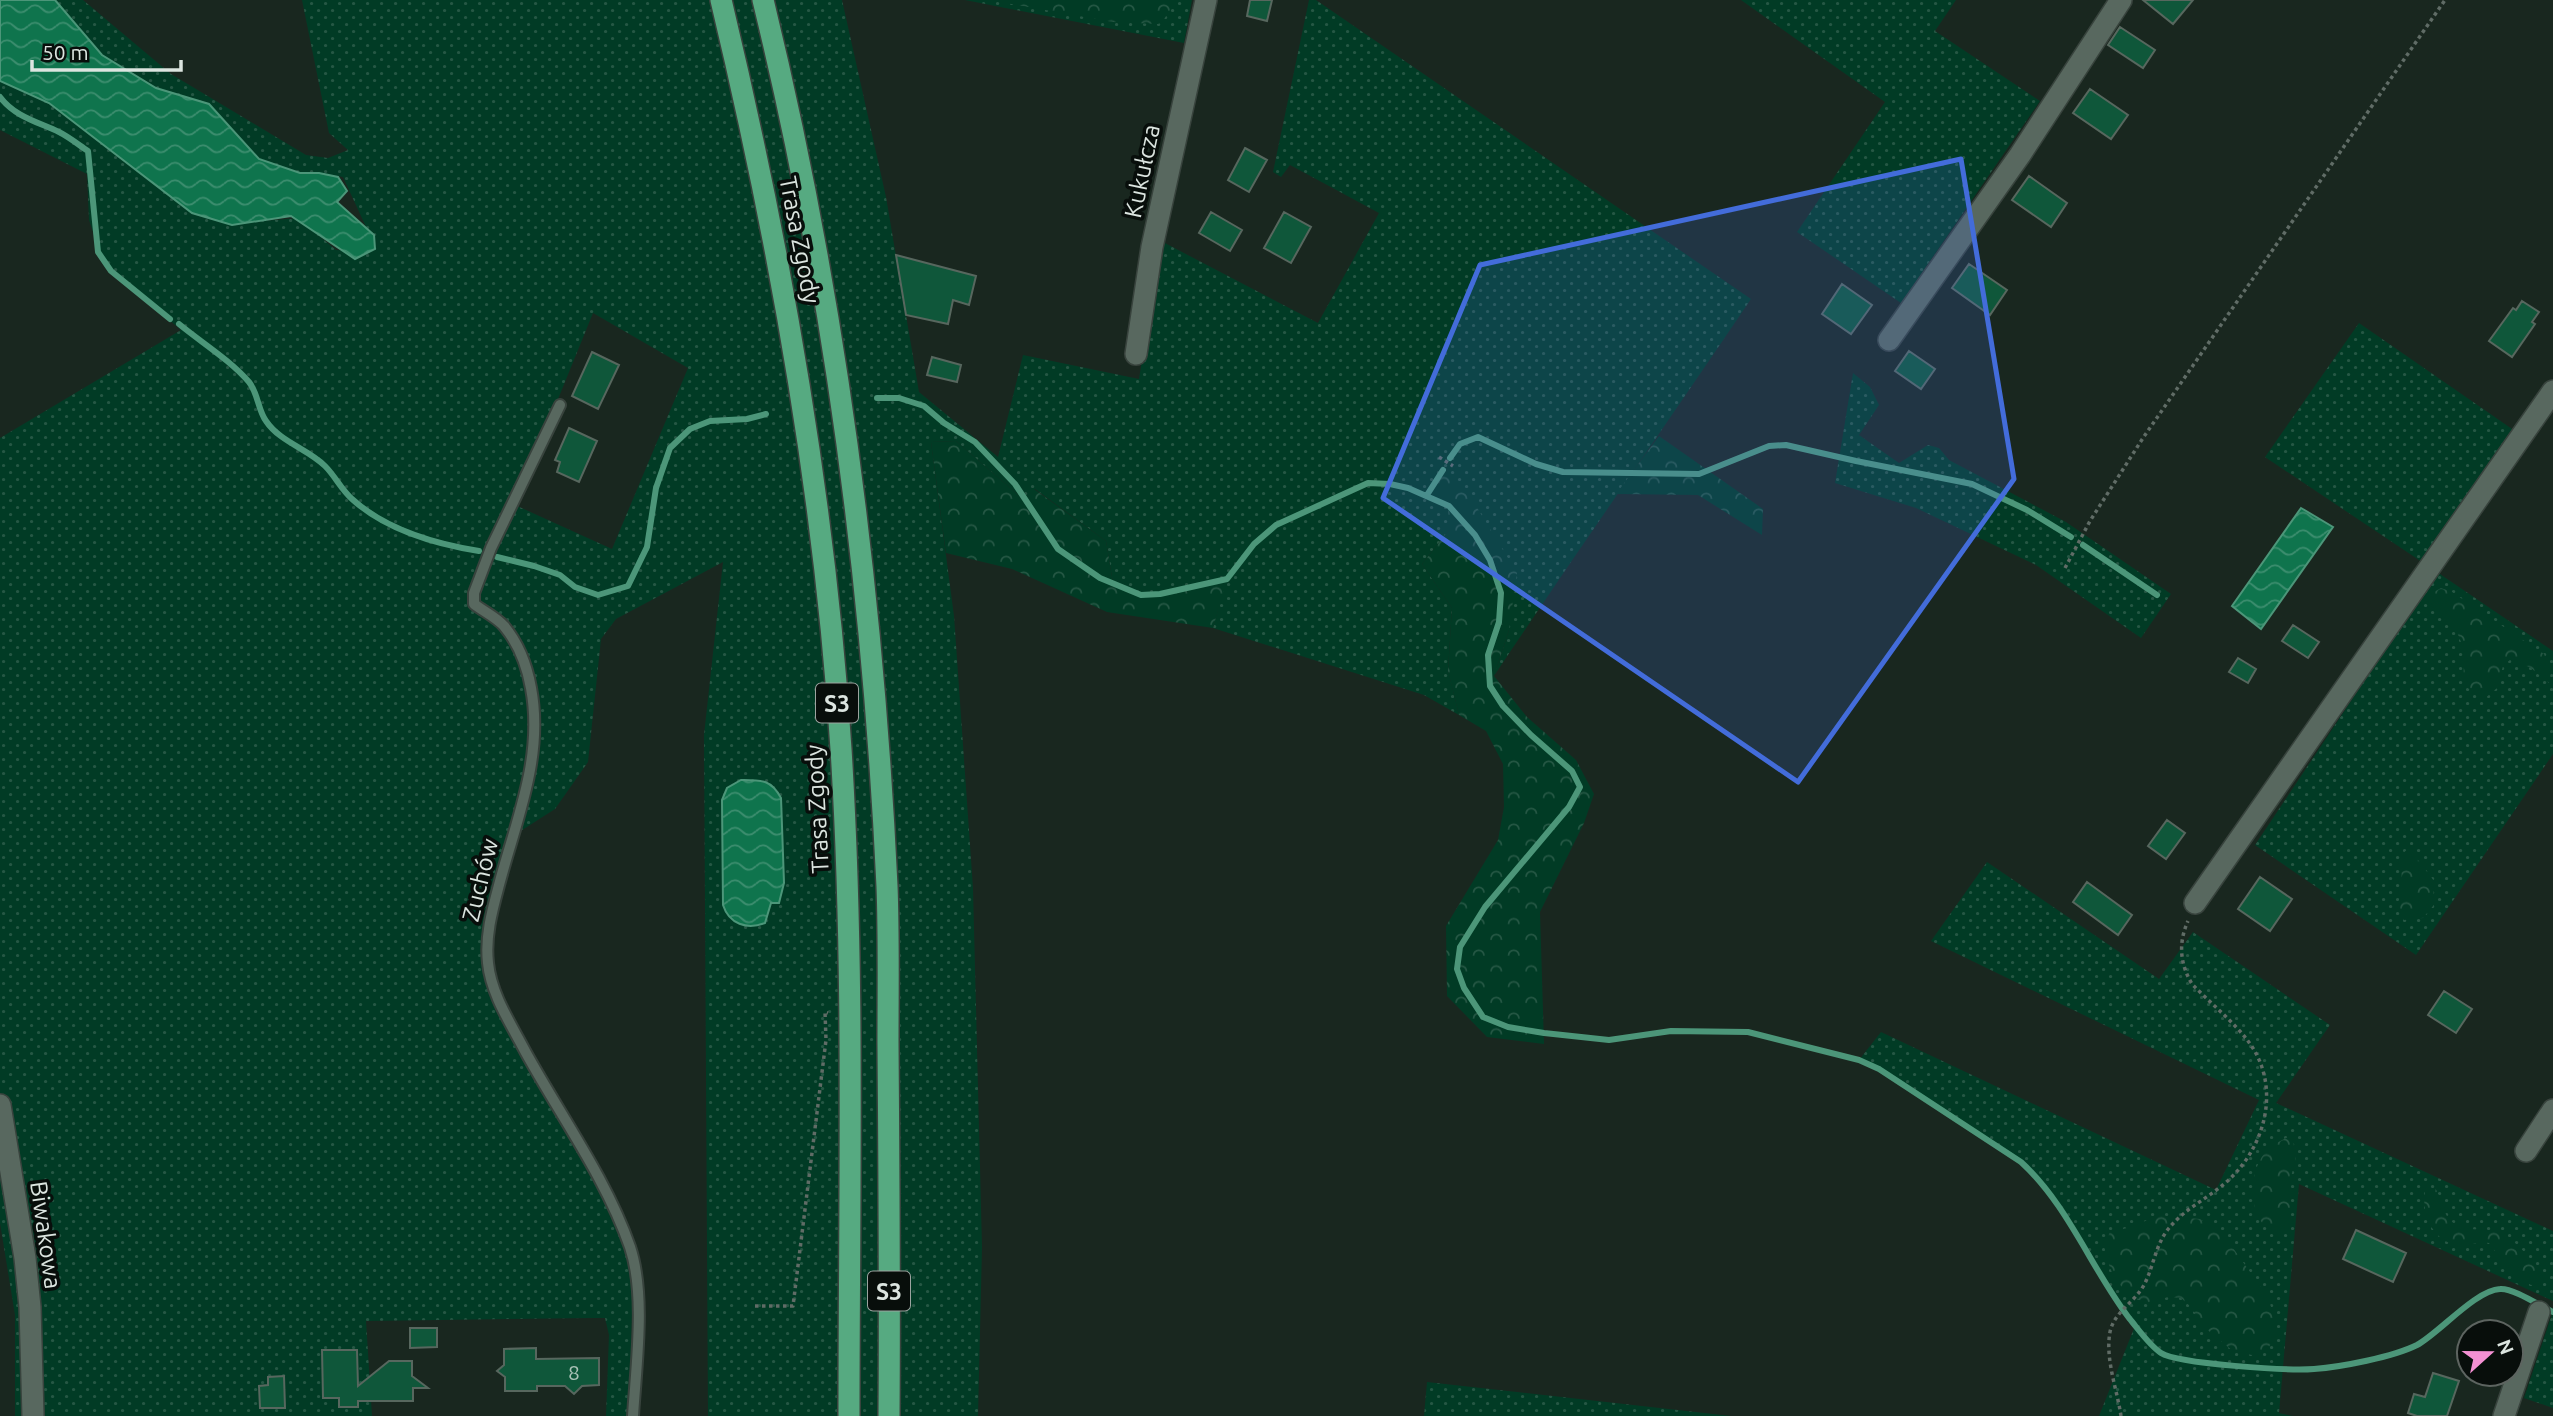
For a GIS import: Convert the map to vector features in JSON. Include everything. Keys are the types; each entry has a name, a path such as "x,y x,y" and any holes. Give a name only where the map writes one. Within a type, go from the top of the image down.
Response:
{"highway":[{"name":"Trasa Zgody","path":"721,0 790,323 834,658 848,894 850,1416"},
{"name":"Trasa Zgody","path":"763,0 807,199 843,411 868,622 887,890 887,1416"}],"street":[{"name":"Kukułcza","path":"1136,354 1152,247 1206,0"},
{"path":"1889,340 2020,155 2122,0"},
{"path":"2195,903 2553,391"},
{"name":"Biwakowa","path":"0,1105 7,1194 25,1258 30,1307 33,1416"},
{"path":"2525,1151 2553,1110"},
{"path":"2504,1416 2539,1312"}],"lane":[{"name":"Zuchów","path":"560,405 491,548 474,593 474,604 503,624 520,650 530,679 535,707 533,764 487,933 488,966 510,1022 605,1190 630,1249 636,1271 638,1301 633,1416"}],"path":[{"path":"2065,568 2090,521 2143,438 2445,0"},
{"path":"1439,457 1453,466"},
{"path":"2120,1416 2109,1340 2112,1324 2143,1287 2156,1251 2167,1231 2176,1220 2224,1184 2238,1170 2258,1138 2265,1120 2267,1087 2258,1056 2249,1041 2192,984 2186,974 2182,940 2195,903"},
{"path":"755,1306 793,1306 826,1040 825,1012 828,1013"}],"highlighted area":[{"path":"1961,159 2014,479 1798,782 1383,498 1480,265"}],"green space":[{"path":"55,0 83,0 171,74 306,155 328,158 348,150 329,133 302,0 842,0 886,197 919,392 998,457 1023,355 1139,379 1161,241 1318,323 1379,213 1290,165 1281,177 1273,172 1309,0 1316,0 1751,299 1494,676 1509,630 1443,470 1427,495 1449,506 1449,530 1422,564 1452,608 1448,670 1459,715 1424,695 1213,628 1226,579 1160,594 1141,595 1113,583 1106,541 1035,489 1024,500 956,441 931,442 954,616 973,888 982,1247 978,1416 708,1416 704,735 723,562 616,619 601,639 588,762 555,809 516,834 485,915 481,953 490,992 590,1164 633,1258 630,1416 606,1416 609,1335 605,1318 593,1318 366,1321 372,1416 15,1416 15,1315 0,1223 0,438 181,330 104,265 89,220 87,174 0,130 0,78 39,96 229,224 298,218 336,250 371,252 367,229 343,177 300,173 259,159 209,104 156,88 102,55","holes":["593,313 688,368 612,549 515,505"]},
{"path":"965,0 1192,0 1184,43"},
{"path":"989,0 1177,0 1158,24 1113,22"},
{"path":"1741,0 1956,0 1935,31 2040,101 1901,303 1797,232 1885,102"},
{"path":"2359,323 2515,431 2422,562 2265,457"},
{"path":"1853,373 1870,387 1879,405 1859,435 1899,463 1928,445 1939,448 1949,460 2066,522 2171,594 2141,638 2036,565 1916,508 1835,483"},
{"path":"1659,436 1763,509 1762,535 1698,495 1616,494"},
{"path":"956,441 1024,500 1034,489 1106,541 1113,583 1141,595 1160,594 1227,579 1213,628 1107,612 1012,569 946,553 931,442"},
{"path":"1443,470 1473,501 1517,573 1509,630 1494,676 1527,717 1576,760 1594,794 1584,823 1540,912 1544,1044 1487,1037 1447,996 1446,926 1498,840 1504,807 1503,764 1486,731 1459,715 1448,671 1452,608 1422,564 1449,530 1448,506 1427,495"},
{"path":"2437,572 2553,651 2553,754 2416,955 2255,845"},
{"path":"2441,588 2452,592 2544,654 2551,671 2549,683 2531,668 2511,659 2503,666 2497,688 2483,700 2463,684 2461,641 2451,624 2436,612 2429,599"},
{"path":"2409,848 2434,881 2433,906 2423,918 2404,920 2397,907 2402,889 2401,855"},
{"path":"1987,862 2159,979 2193,932 2330,1025 2276,1103 2553,1231 2553,1301 2299,1184 2279,1413 2293,1416 2099,1416 2135,1326 2118,1304 2049,1192 2021,1162 1879,1069 1859,1060 1881,1032 2216,1190 2259,1100 1931,941"},
{"path":"2292,1135 2296,1157 2290,1181 2290,1222 2285,1232 2273,1230 2264,1224 2257,1214 2253,1189 2254,1176 2264,1154"},
{"path":"2426,1188 2435,1188 2452,1222 2465,1228 2498,1233 2514,1242 2533,1263 2541,1279 2539,1284 2531,1285 2513,1275 2489,1243 2452,1244 2436,1234 2427,1217 2424,1197"},
{"path":"2156,1215 2200,1219 2221,1231 2267,1296 2274,1315 2276,1333 2269,1347 2252,1355 2234,1352 2204,1327 2181,1298 2168,1297 2145,1303 2121,1286 2112,1273 2104,1245 2110,1232 2136,1226"},
{"path":"2553,1311 2553,1408 2524,1398"},
{"path":"1427,1382 1731,1416 1424,1416"}],"water":[{"path":"0,0 55,0 102,55 156,88 209,104 259,159 300,173 338,177 347,191 337,202 374,235 375,249 355,259 291,216 232,225 192,213 49,103 0,81"},
{"path":"2301,508 2333,527 2261,629 2232,606"},
{"path":"741,780 765,782 773,787 781,798 784,883 779,903 771,903 765,923 752,926 734,921 723,905 722,800 727,788"}],"building":[{"path":"1250,0 1272,0 1267,21 1247,16"},
{"path":"2143,0 2193,0 2173,24"},
{"path":"2120,27 2155,50 2143,68 2108,45"},
{"path":"2090,89 2128,115 2111,139 2073,113"},
{"path":"1245,148 1267,160 1249,192 1228,180"},
{"path":"2029,176 2067,203 2051,227 2012,200"},
{"path":"1211,212 1242,230 1230,251 1199,233"},
{"path":"1284,212 1311,227 1291,263 1264,248"},
{"path":"896,255 976,276 969,305 953,300 948,324 906,315"},
{"path":"1969,264 2007,290 1990,315 1952,288"},
{"path":"1842,284 1872,305 1851,334 1822,314"},
{"path":"2522,301 2539,312 2532,322 2535,324 2512,357 2489,341 2513,308 2516,310"},
{"path":"1909,351 1935,369 1921,389 1895,371"},
{"path":"592,352 619,365 598,409 572,396"},
{"path":"932,357 961,365 957,382 927,375"},
{"path":"569,428 597,441 579,482 557,472 560,462 555,460"},
{"path":"2293,625 2319,642 2308,658 2282,641"},
{"path":"2238,658 2256,669 2248,683 2229,672"},
{"path":"2167,820 2185,833 2166,859 2148,846"},
{"path":"2260,877 2292,899 2270,931 2238,909"},
{"path":"2087,882 2132,915 2118,935 2073,902"},
{"path":"2444,991 2472,1009 2456,1033 2428,1015"},
{"path":"2356,1230 2406,1253 2393,1282 2343,1259"},
{"path":"410,1328 437,1328 437,1347 410,1348"},
{"path":"536,1348 536,1359 599,1358 599,1385 582,1386 574,1394 565,1386 537,1386 537,1391 505,1391 505,1377 497,1371 504,1365 504,1349"},
{"path":"322,1350 357,1350 358,1386 389,1361 412,1361 412,1376 428,1388 413,1388 413,1401 358,1401 358,1407 339,1407 339,1398 323,1398"},
{"path":"2433,1373 2455,1380 2457,1388 2447,1416 2417,1416 2408,1413 2414,1394 2425,1397"},
{"path":"284,1376 285,1408 260,1408 259,1386 268,1385 268,1377"}],"waterway":[{"path":"0,97 13,110 63,134 88,151 98,252 111,271 170,319"},
{"path":"179,324 241,374 252,386 263,417 272,428 325,466 348,495 365,510 411,534 479,551"},
{"path":"877,398 899,398 924,406 944,423 975,442 1015,484 1058,549 1100,578 1141,595 1160,594 1227,579 1254,544 1276,525 1368,483 1408,488 1449,506 1475,535 1490,560 1501,593 1499,622 1488,655 1490,686 1503,706 1572,771 1580,787 1569,807 1485,907 1460,947 1457,969 1464,988 1483,1017 1508,1027 1609,1040 1671,1031 1748,1032 1859,1060 1879,1069 2021,1162 2038,1179 2066,1217 2129,1318 2152,1346 2171,1357 2235,1366 2301,1369 2367,1361 2417,1345 2480,1296 2500,1289 2519,1294 2553,1312"},
{"path":"497,557 560,575 575,587 598,595 628,586 647,547 656,488 670,448 690,429 710,421 747,419 766,414"},
{"path":"1450,458 1460,444 1478,437 1536,464 1563,472 1699,474 1769,446 1786,445 1972,484 2027,510 2071,537"},
{"path":"1427,495 1443,470"},
{"path":"2083,545 2157,595"}]}
